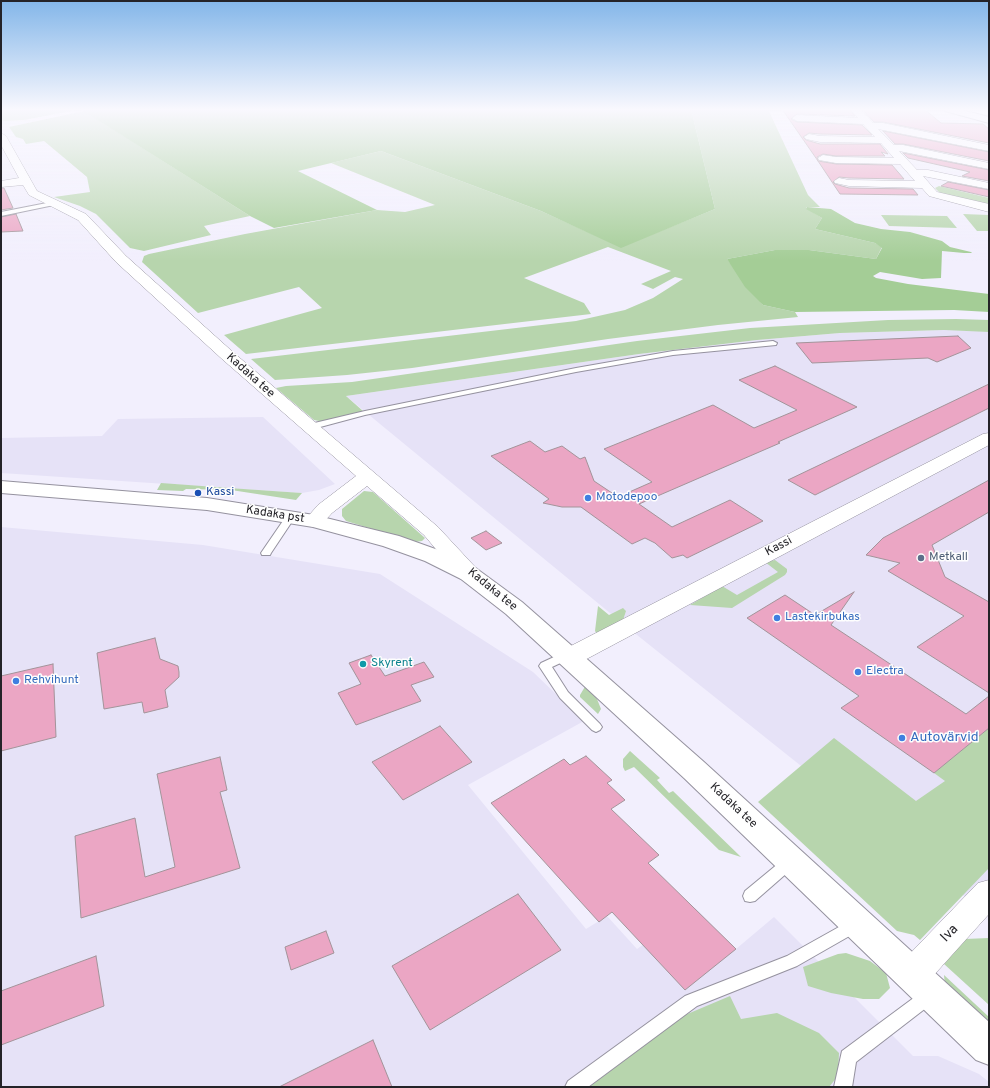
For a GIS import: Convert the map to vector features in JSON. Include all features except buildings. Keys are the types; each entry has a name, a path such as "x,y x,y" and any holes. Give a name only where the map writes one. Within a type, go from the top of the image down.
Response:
{"main road":[{"name":"Kadaka pst","path":"1,488 207,504 314,521 391,541 433,556 469,574"},
{"name":"Kadaka tee","path":"469,574 514,608 569,656 792,861 989,1047"}],"street":[{"name":"Kadaka tee","path":"14,160 34,194 52,204 82,217 121,259 153,288 309,427 431,531 469,574"},
{"path":"835,160 903,161 933,194 989,208"},
{"path":"959,160 989,166"},
{"path":"913,173 928,173 989,186"},
{"path":"1,184 26,181"},
{"path":"839,181 849,183 924,185"},
{"name":"Kassi","path":"569,656 989,438"},
{"path":"314,521 325,510 367,477"},
{"name":"Iva","path":"922,984 989,893"}],"lane":[{"path":"1,214 52,204"},
{"path":"309,427 365,412 576,370 673,353 773,343"},
{"path":"266,553 290,517"},
{"path":"569,656 545,666 564,695 596,727"},
{"path":"750,896 792,861"},
{"path":"574,1087 690,1001 792,961 858,923"},
{"path":"843,1087 848,1057 922,984"}],"shaded area":[{"path":"944,330 989,331 989,916 627,627 346,396 639,354 757,340 840,333"},
{"path":"263,417 335,484 319,490 302,493 1,473 1,438 102,436 118,419"},
{"path":"1,527 203,545 380,574 533,672 584,721 468,785 586,929 607,916 637,949 695,908 736,949 774,917 913,1056 938,1056 979,1074 989,1082 989,1087 1,1087"}],"green space":[{"path":"66,160 161,160 250,216 204,226 211,235 144,251 130,248 96,214 80,206 54,197 90,192 87,177"},
{"path":"161,160 345,160 298,171 377,210 274,228 250,216"},
{"path":"344,160 404,160 541,211 621,247 715,209 703,160 792,160 808,195 820,207 806,208 822,218 815,229 875,243 882,247 876,259 809,250 775,250 727,259 763,305 795,312 798,317 718,325 608,339 412,368 347,375 275,380 251,359 576,321 625,310 653,298 683,279 675,277 653,289 641,284 671,271 608,247 524,278 584,303 591,314 246,354 224,335 322,308 299,287 198,313 142,262 144,256 149,254 245,234 377,210 405,212 435,205 331,163"},
{"path":"404,160 703,160 715,209 621,248 541,211"},
{"path":"939,186 989,198 989,205 941,194 935,188"},
{"path":"807,207 831,209 855,223 881,229 910,232 942,241 950,247 971,252 972,253 942,251 941,278 922,279 880,272 873,276 876,278 908,284 989,294 989,312 954,310 795,312 763,305 745,287 727,259 775,250 809,250 876,259 882,248 875,243 815,229 822,218 806,209"},
{"path":"963,214 989,215 989,231 977,231"},
{"path":"881,215 947,216 957,228 889,226"},
{"path":"888,320 989,320 989,332 944,330 840,333 757,340 639,354 346,396 363,411 324,422 314,420 276,388 286,386 352,382 637,341 750,328"},
{"path":"161,483 302,493 296,500 231,490 157,490"},
{"path":"364,491 373,492 425,538 422,541 415,542 346,521 342,516 342,509"},
{"path":"775,560 787,569 785,575 732,608 690,605 722,586 737,595 778,572 765,562"},
{"path":"598,606 609,615 623,608 626,611 623,620 597,634 595,631"},
{"path":"586,685 597,699 601,709 598,714 580,697"},
{"path":"989,728 989,868 920,940 914,935 897,931 758,802 834,738 916,801 945,781 934,773"},
{"path":"630,751 660,778 657,780 669,793 673,791 741,857 719,850 634,767 625,771 623,767 623,759"},
{"path":"989,938 989,1005 944,964 965,939"},
{"path":"846,953 870,961 886,973 890,988 879,999 863,999 831,993 808,986 803,967 838,954"},
{"path":"944,975 989,1017 989,1028 945,987"},
{"path":"730,996 741,1019 777,1013 819,1033 839,1053 838,1076 829,1087 589,1087 685,1015"}],"place":[{"name":"Kassi","path":"198,493"},
{"name":"Motodepoo","path":"588,498"},
{"name":"Metkall","path":"921,558"},
{"name":"Lastekirbukas","path":"777,618"},
{"name":"Skyrent","path":"363,664"},
{"name":"Electra","path":"858,672"},
{"name":"Rehvihunt","path":"16,681"},
{"name":"Autovärvid","path":"902,738"}]}
